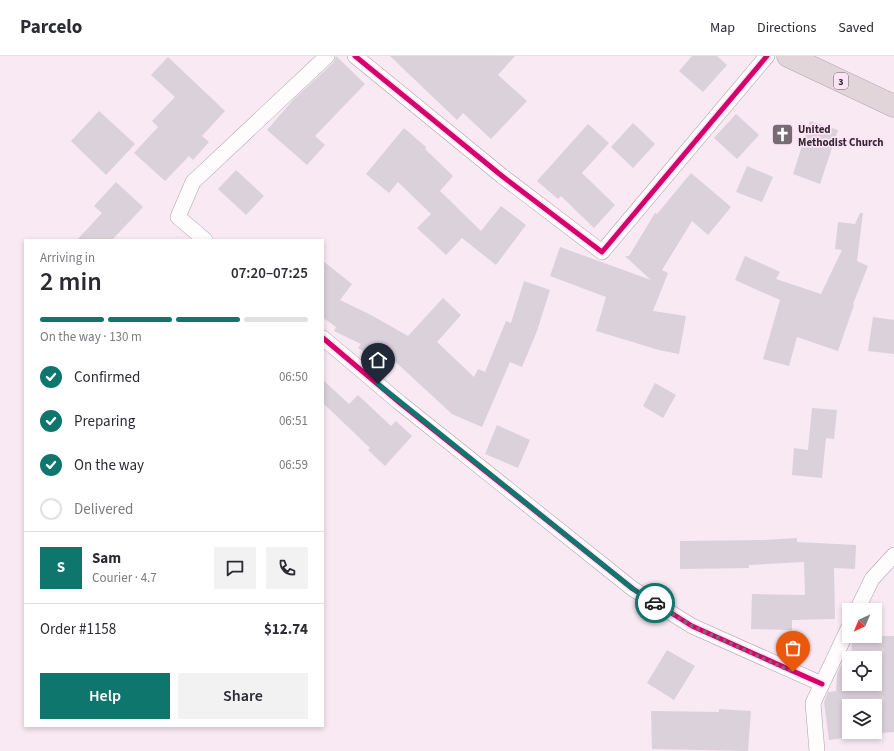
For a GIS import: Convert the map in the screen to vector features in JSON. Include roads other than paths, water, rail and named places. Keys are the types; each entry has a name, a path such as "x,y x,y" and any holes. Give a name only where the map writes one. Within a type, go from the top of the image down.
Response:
{"highway":[{"name":"3","path":"788,56 894,106"}],"street":[{"path":"205,239 178,217 193,182 327,56"},
{"path":"355,56 502,176 602,252 767,56"},
{"path":"324,339 400,402 633,589 692,626 822,684"},
{"path":"860,603 872,578 894,555"},
{"path":"817,751 813,703 842,641"}],"place":[{"name":"United Methodist Church","path":"783,135"}]}
